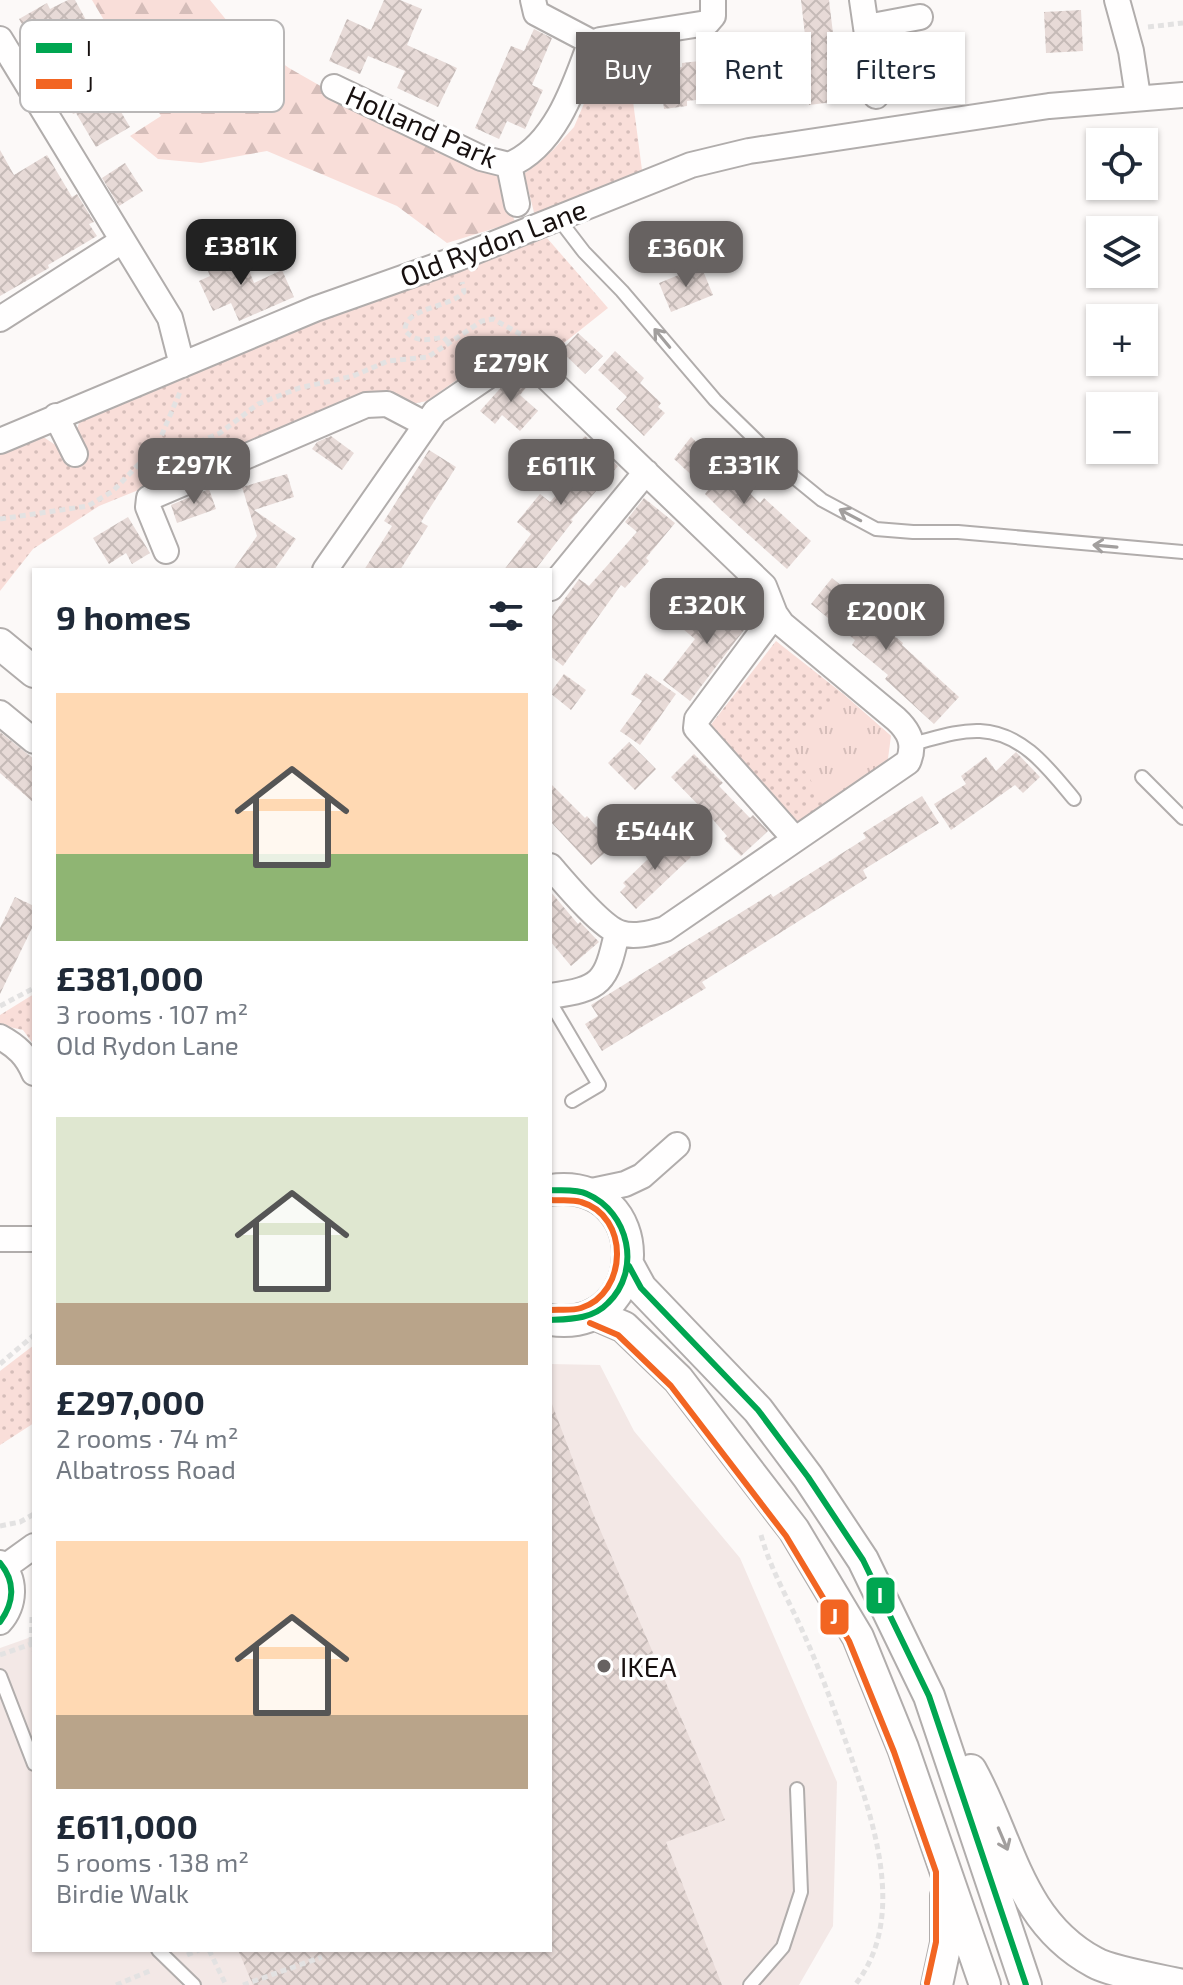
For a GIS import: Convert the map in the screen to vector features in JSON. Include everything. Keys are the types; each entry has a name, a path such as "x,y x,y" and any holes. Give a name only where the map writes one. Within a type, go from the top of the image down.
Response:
{"street":[{"path":"533,0 536,13 576,34"},
{"path":"650,32 707,23 713,16 713,0"},
{"path":"862,0 868,32"},
{"path":"1117,0 1138,97"},
{"path":"867,27 920,17"},
{"path":"0,39 20,72"},
{"name":"Holland Park","path":"334,87 481,158 509,165 525,159 546,134 563,109 576,78"},
{"name":"Old Rydon Lane","path":"0,441 315,309 456,259 691,165 749,151 1049,106 1183,95"},
{"path":"44,112 170,318 182,365"},
{"name":"Holland Park","path":"509,165 517,204"},
{"path":"0,319 122,241"},
{"path":"326,568 435,412 507,363 524,361 537,368 764,586 782,624 909,733 910,753 665,929 648,934 617,933 552,868"},
{"path":"166,551 148,507 149,498 366,405 387,404 425,424"},
{"path":"56,416 75,454"},
{"path":"552,587 646,472"},
{"path":"775,614 697,719 696,728 794,838"},
{"path":"0,644 32,670"},
{"path":"0,713 32,739"},
{"path":"552,998 601,981 609,967 617,933"},
{"path":"0,1037 27,1057 32,1068"},
{"path":"552,1190 565,1188 587,1192 625,1184 642,1176 677,1145"},
{"path":"622,1223 642,1176"},
{"path":"552,1320 578,1320 594,1314 610,1302 622,1285 629,1266 622,1223 607,1205 587,1192"},
{"path":"0,1239 32,1239"},
{"path":"629,1266 641,1288 758,1410 863,1560 929,1696 981,1787 1035,1910 1061,1940 1096,1964 1183,1985"},
{"path":"594,1314 624,1327 678,1379 794,1530 858,1637 903,1748 985,1985"},
{"path":"0,1622 9,1610 13,1596 12,1583 2,1565 32,1547"},
{"path":"929,1696 1026,1985"},
{"path":"937,1985 946,1943 946,1870"}],"lane":[{"path":"558,217 584,252 622,291 726,412 822,500 876,529 958,532 1183,552"},
{"path":"910,753 981,731 1010,738 1043,761 1074,799"},
{"path":"1142,777 1183,818"},
{"path":"552,1003 599,1085 572,1101"},
{"path":"0,1676 32,1759"},
{"path":"750,1985 783,1947 801,1892 797,1789"},
{"path":"160,1952 194,1985"}],"path":[{"path":"1126,32 1183,23"},
{"path":"448,342 443,337 422,341 413,339 405,331 405,323 411,315 458,298 464,292 456,259"},
{"path":"159,454 157,446 184,382 182,365"},
{"path":"0,1006 32,989"},
{"path":"0,1364 32,1337"},
{"path":"0,1526 20,1522 32,1515"},
{"path":"761,1533 839,1724 877,1840 881,1869 879,1936 869,1966 855,1985"},
{"path":"0,1655 32,1647"},
{"path":"210,1952 226,1985"},
{"path":"243,1985 322,1957"}],"shaded area":[{"path":"552,1364 600,1365 634,1431 740,1558 837,1782 833,1926 799,1985 0,1985 0,1648 32,1637 32,1952 552,1952"}],"green space":[{"path":"92,0 210,0 226,20 104,20"},
{"path":"284,64 417,141 498,176 515,222 447,243 397,206 267,151 201,163 158,159 130,136 161,116 159,112 284,112"},
{"path":"584,104 633,104 642,170 535,216 524,174 574,127"},
{"path":"547,238 608,308 545,358 509,343 427,401 291,428 99,506 33,549 0,591 0,450 42,436 57,446 67,463 82,458 74,438 81,417 322,318"},
{"path":"776,641 891,736 826,806 792,827 706,731"},
{"path":"842,693 891,736 887,766 826,806 788,742"},
{"path":"32,995 32,1042 23,1030 0,1025 0,1015"},
{"path":"32,1347 32,1424 0,1445 0,1371"}],"building":[{"path":"75,0 86,20 19,19 47,3 50,9"},
{"path":"384,0 400,0 422,9 407,45 457,68 438,107 397,88 405,71 368,56 360,74 329,61 347,19 371,30"},
{"path":"801,0 829,0 833,32 827,32 827,103 809,105 811,32 805,32"},
{"path":"1081,10 1083,51 1046,53 1044,12"},
{"path":"534,29 552,38 532,85 543,90 525,129 507,121 499,139 475,128 511,46 524,51"},
{"path":"696,61 696,100 687,101 687,106 664,109 663,104 680,104 682,63"},
{"path":"72,112 121,112 130,127 96,147 76,113"},
{"path":"0,150 14,175 47,155 72,197 77,194 94,222 89,224 97,236 0,296"},
{"path":"125,163 143,191 119,206 102,178"},
{"path":"224,247 229,258 235,255 244,275 250,273 254,283 282,270 294,297 239,321 231,303 213,311 199,281 210,276 202,257"},
{"path":"701,266 713,295 671,312 659,283"},
{"path":"578,333 603,356 585,374 561,351"},
{"path":"615,351 644,378 640,383 661,403 658,407 665,413 644,436 616,409 627,397 598,370"},
{"path":"521,376 530,383 520,395 538,411 520,431 502,415 495,424 480,411 512,377"},
{"path":"331,436 354,453 342,470 312,449 317,442"},
{"path":"585,436 618,466 571,520 537,568 506,568 531,534 517,522 540,494 550,502 585,462 572,451"},
{"path":"691,437 760,503 764,498 811,541 787,569 721,510 705,494 708,490 674,459"},
{"path":"429,450 456,467 421,522 428,526 401,568 365,568 392,526 384,521"},
{"path":"287,474 294,497 254,510 296,539 275,568 234,568 257,536 242,487"},
{"path":"209,489 216,509 177,523 171,505"},
{"path":"644,498 675,523 646,558 649,561 625,588 621,585 563,666 552,658 552,616 579,579 589,586 637,532 625,522"},
{"path":"128,517 150,553 132,564 126,553 109,564 93,538"},
{"path":"832,578 860,601 857,605 903,643 959,697 934,724 885,679 888,675 852,645 855,640 811,604"},
{"path":"725,595 753,618 690,701 663,680 695,639 683,629 698,611 707,618"},
{"path":"646,673 676,694 640,745 620,731 642,701 631,694"},
{"path":"564,674 586,690 571,710 552,695"},
{"path":"0,732 32,757 32,801 0,773"},
{"path":"629,742 656,769 635,790 608,763"},
{"path":"1016,752 1040,777 1023,793 1015,785 951,830 934,804 966,784 961,776 986,757 996,771"},
{"path":"694,754 723,783 719,786 750,818 753,815 768,831 741,856 724,839 727,836 715,822 671,777"},
{"path":"552,785 585,818 587,816 613,845 591,865 552,823"},
{"path":"922,796 939,823 863,870 867,878 702,982 706,988 602,1051 585,1024 598,1016 591,1005 771,894 773,897 866,838 863,833"},
{"path":"672,836 691,857 636,909 620,892 626,886 623,883"},
{"path":"552,893 578,924 580,922 599,942 571,966 552,943"},
{"path":"15,897 32,905 32,928 0,994 0,928"},
{"name":"IKEA","path":"552,1404 592,1511 725,1820 666,1842 722,1985 253,1985 239,1952 552,1952"}],"transit line":[{"name":"I","path":"552,1190 583,1192 601,1202 621,1228 627,1259 619,1290 602,1308 581,1317 552,1320"},
{"name":"J","path":"552,1200 577,1201 597,1210 608,1222 615,1238 617,1255 615,1272 597,1300 577,1309 552,1310"},
{"name":"I","path":"629,1266 641,1288 758,1410 808,1477 863,1560 929,1696 1026,1985"},
{"name":"J","path":"590,1323 618,1335 671,1386 786,1536 849,1641 894,1752 936,1872 936,1942 927,1983"},
{"name":"I","path":"0,1563 11,1585 8,1607 0,1622"}],"place":[{"name":"IKEA","path":"604,1666"}]}
